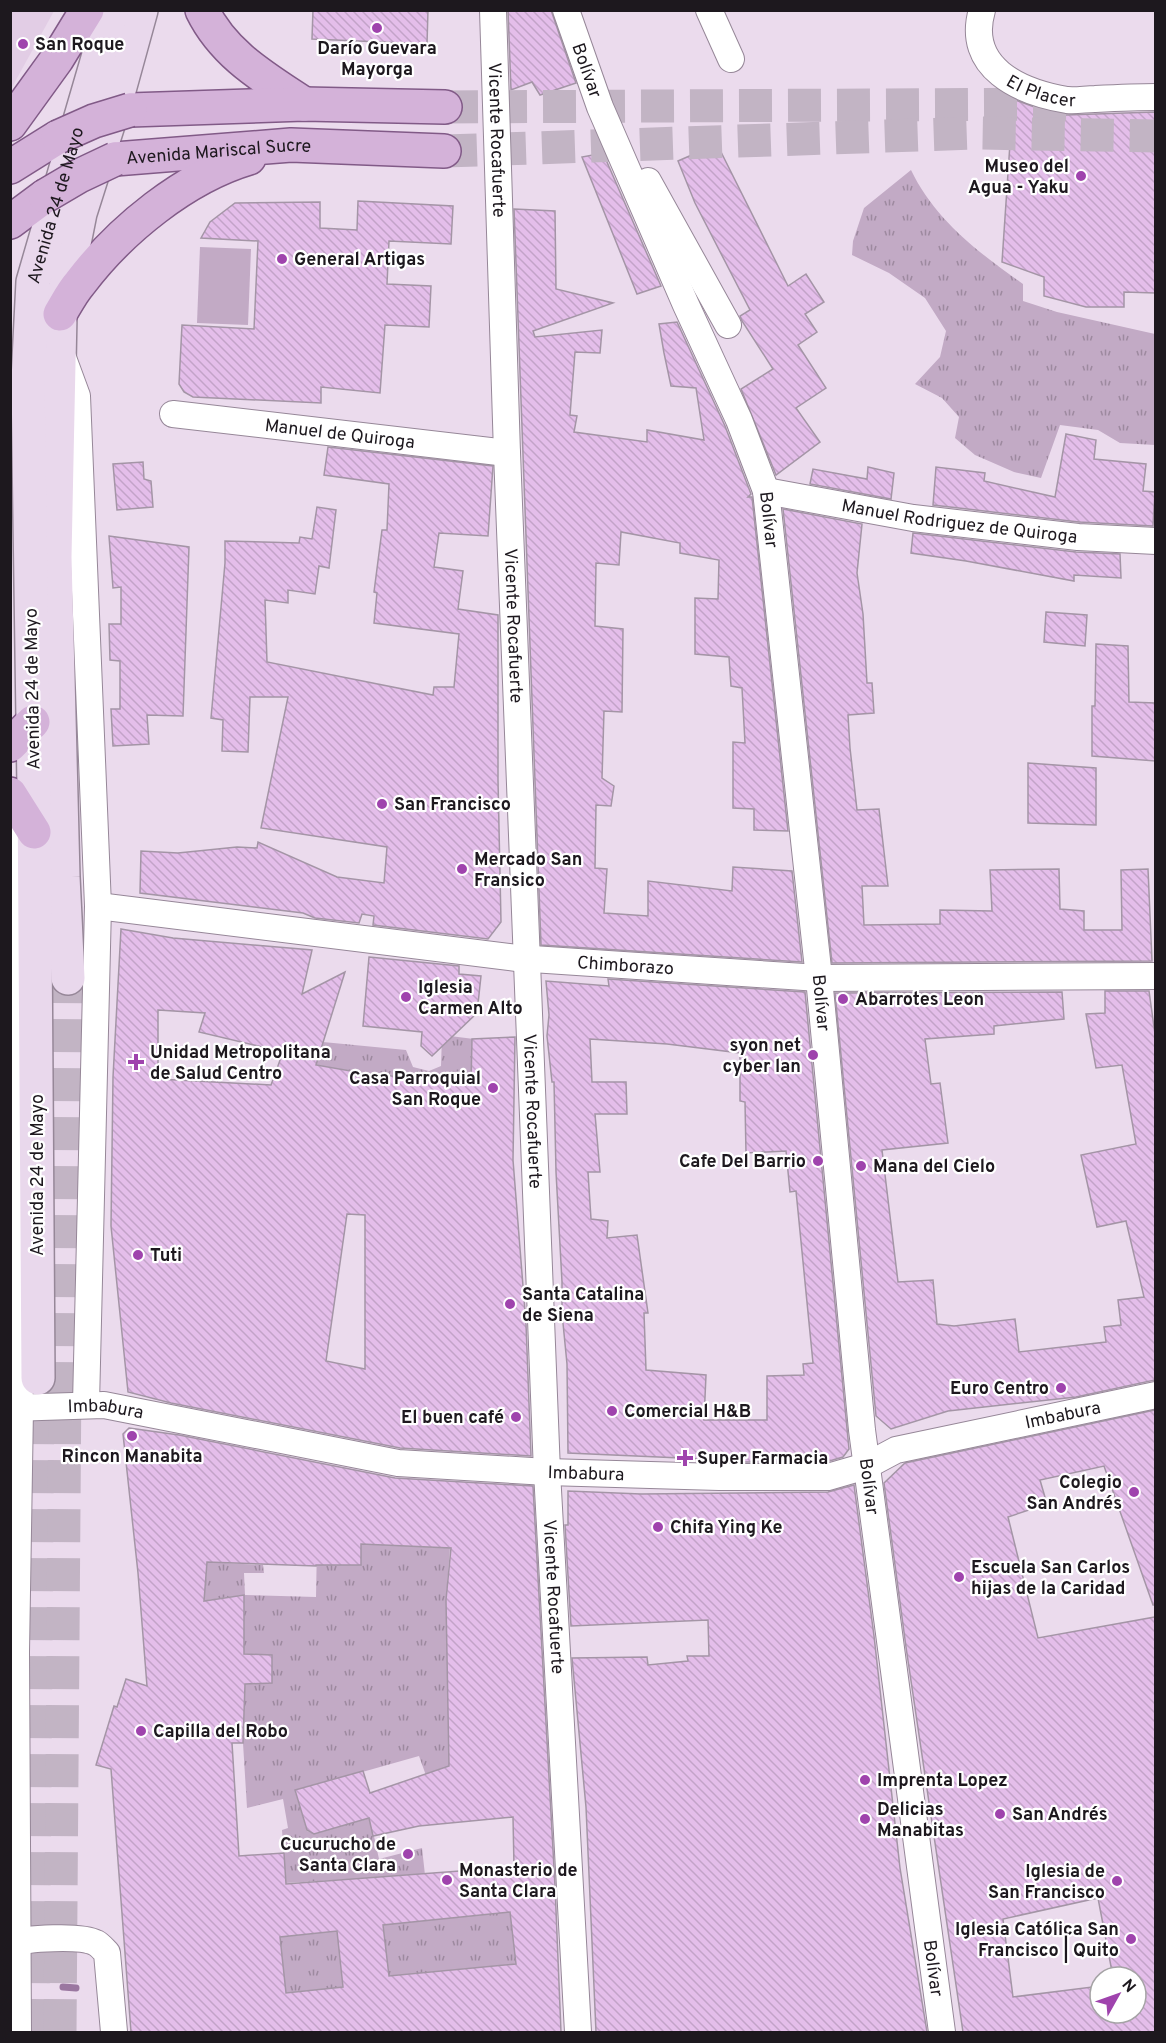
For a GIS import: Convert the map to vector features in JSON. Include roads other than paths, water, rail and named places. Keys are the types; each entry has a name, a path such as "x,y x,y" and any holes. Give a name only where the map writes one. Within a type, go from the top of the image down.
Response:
{"main road":[{"path":"10,124 57,59 87,10"},
{"name":"Avenida 24 de Mayo","path":"39,1378 19,832 28,380 33,282 112,10"},
{"name":"Avenida 24 de Mayo","path":"68,978 63,877 55,557 60,314 80,213 119,90 141,10"},
{"path":"202,10 210,26 229,50 248,66 304,104"},
{"path":"10,167 58,137 94,121 130,110 304,104 445,107"},
{"name":"Avenida 24 de Mayo","path":"60,314 80,283 116,243 163,202 232,163 291,145"},
{"name":"Avenida Mariscal Sucre","path":"10,222 45,196 115,159 291,145 444,151"},
{"path":"11,795 19,832"}],"street":[{"name":"Vicente Rocafuerte","path":"493,10 507,453 547,1472 578,2032"},
{"name":"Bolívar","path":"566,10 600,107 686,305 740,420 766,490 819,978 866,1466 942,2032"},
{"path":"709,10 731,59"},
{"name":"El Placer","path":"981,10 980,50 999,75 1027,88 1069,100 1155,97"},
{"path":"600,107 611,114 728,325"},
{"name":"Avenida 24 de Mayo","path":"59,346 77,396 98,906 86,1404"},
{"name":"Manuel de Quiroga","path":"173,414 507,453"},
{"name":"Manuel Rodriguez de Quiroga","path":"766,490 913,518 1078,537 1155,541"},
{"name":"Avenida 24 de Mayo","path":"18,2032 14,1943 13,1202 19,832"},
{"name":"Chimborazo","path":"98,906 526,959 819,978 1155,976"},
{"name":"Imbabura","path":"14,1411 86,1404 104,1405 398,1463 547,1472 708,1477 828,1477 866,1466 896,1450 1155,1395"},
{"path":"14,1943 29,1939 76,1940 96,1943 107,1953 114,2032"}],"waterway":[{"path":"63,1987 76,1988"}],"tunnel":[{"path":"445,107 1076,104"},
{"path":"444,151 977,133 1156,136"},
{"path":"60,2032 68,978"},
{"path":"33,2032 38,1378"}],"place":[{"name":"Darío Guevara Mayorga","path":"377,28"},
{"name":"San Roque","path":"23,44"},
{"name":"Museo del Agua - Yaku","path":"1081,176"},
{"name":"General Artigas","path":"282,259"},
{"name":"San Francisco","path":"382,804"},
{"name":"Mercado San Fransico","path":"462,869"},
{"name":"Iglesia Carmen Alto","path":"406,997"},
{"name":"Abarrotes Leon","path":"843,999"},
{"name":"syon net cyber lan","path":"813,1055"},
{"name":"Unidad Metropolitana de Salud Centro","path":"136,1062"},
{"name":"Casa Parroquial San Roque","path":"493,1088"},
{"name":"Cafe Del Barrio","path":"818,1161"},
{"name":"Mana del Cielo","path":"861,1166"},
{"name":"Tuti","path":"138,1255"},
{"name":"Santa Catalina de Siena","path":"510,1304"},
{"name":"Euro Centro","path":"1061,1388"},
{"name":"Comercial H&B","path":"612,1411"},
{"name":"El buen café","path":"516,1417"},
{"name":"Rincon Manabita","path":"132,1436"},
{"name":"Super Farmacia","path":"685,1458"},
{"name":"Colegio San Andrés","path":"1134,1492"},
{"name":"Chifa Ying Ke","path":"658,1527"},
{"name":"Escuela San Carlos hijas de la Caridad","path":"959,1577"},
{"name":"Capilla del Robo","path":"141,1731"},
{"name":"Imprenta Lopez","path":"865,1780"},
{"name":"San Andrés","path":"1000,1814"},
{"name":"Delicias Manabitas","path":"865,1819"},
{"name":"Cucurucho de Santa Clara","path":"408,1854"},
{"name":"Monasterio de Santa Clara","path":"447,1880"},
{"name":"Iglesia de San Francisco","path":"1117,1881"},
{"name":"Iglesia Católica San Francisco | Quito","path":"1131,1939"}]}
